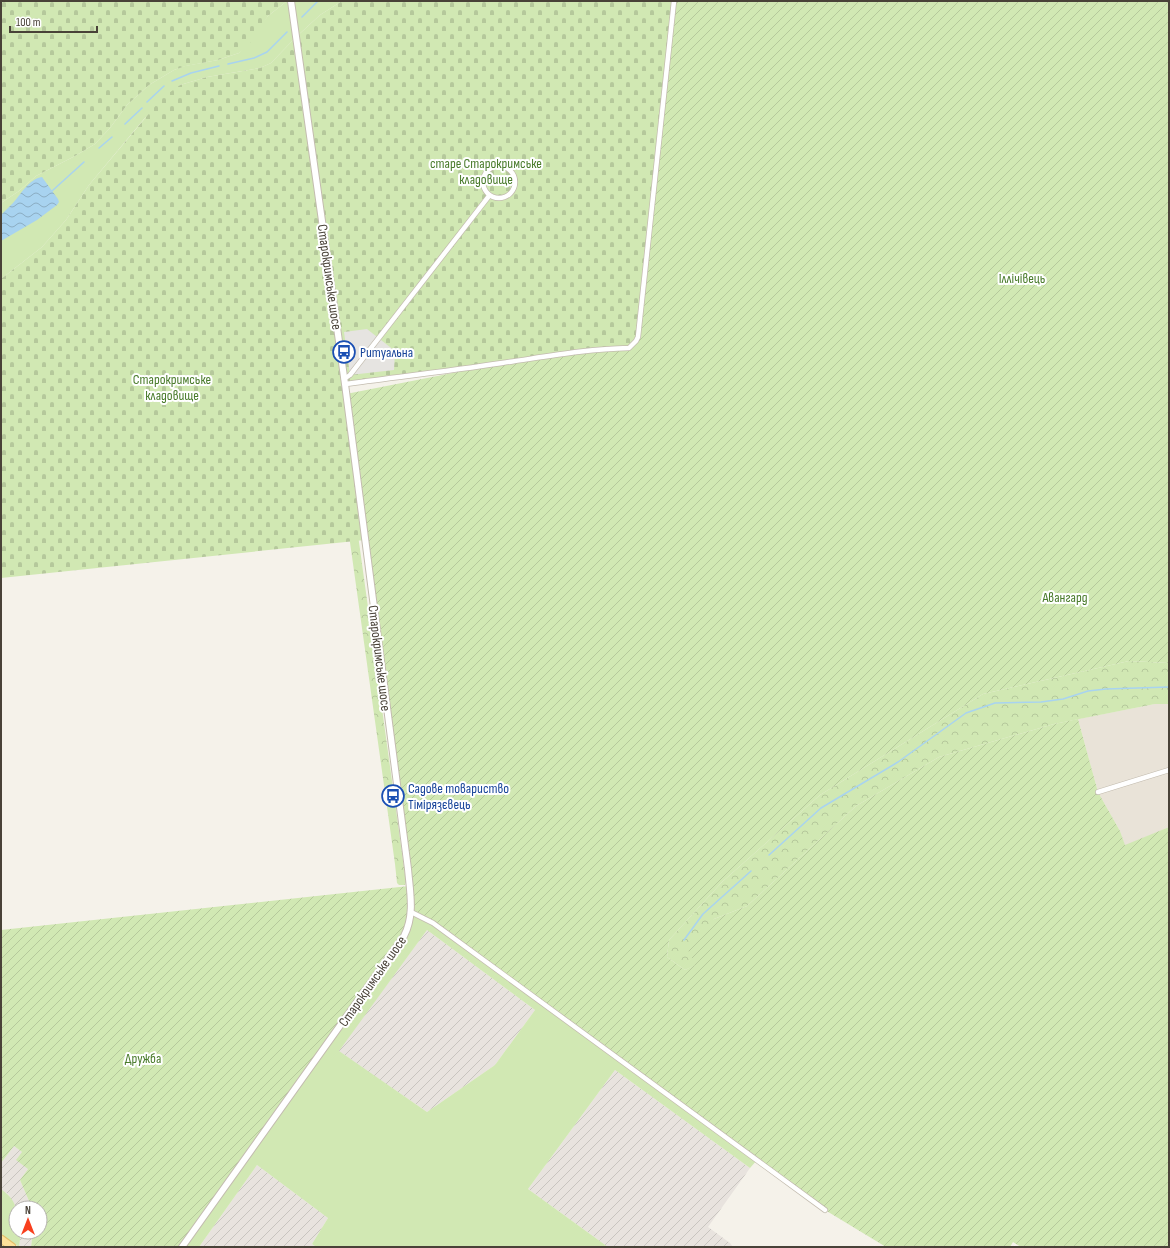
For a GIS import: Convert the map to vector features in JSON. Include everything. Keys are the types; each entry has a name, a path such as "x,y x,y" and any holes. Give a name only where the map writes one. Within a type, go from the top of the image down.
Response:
{"main road":[{"path":"1,1239 12,1247"}],"street":[{"name":"Старокримське шосе","path":"182,1247 404,936 408,928 411,912 408,869 344,382 291,1"},
{"path":"344,382 503,363 582,351 629,348 636,341 638,337 674,1"},
{"path":"498,166 510,170 516,182 511,194 500,199 489,196 484,190 482,184 484,175 487,171 498,166"},
{"path":"344,382 489,196"},
{"path":"1098,792 1169,770"},
{"path":"411,912 433,923 825,1210"}],"shaded area":[{"path":"367,329 395,351 394,370 350,375 344,332"},
{"path":"1155,704 1169,704 1169,827 1125,846 1120,831 1098,792 1078,719"},
{"path":"427,930 535,1010 495,1065 427,1112 338,1051"},
{"path":"615,1070 750,1168 708,1227 730,1243 733,1247 608,1247 528,1189"},
{"path":"14,1146 22,1152 28,1169 20,1180 29,1200 12,1200 9,1195 1,1189 1,1163"},
{"path":"257,1165 328,1218 312,1244 316,1247 199,1247"},
{"path":"20,1240 32,1240 31,1247 19,1247"}],"green space":[{"path":"1,1 287,1 268,16 251,42 239,53 218,60 186,66 174,70 149,85 127,105 110,128 95,144 36,176 19,191 1,203"},
{"path":"287,1 290,1 295,38 271,63 260,68 207,77 180,85 144,119 89,185 66,220 42,247 1,279 1,203 19,191 36,176 95,144 110,128 127,105 149,85 174,70 185,66 218,60 239,53 268,16"},
{"path":"291,1 342,1 320,15 296,37"},
{"path":"342,1 674,1 638,337 629,348 345,384 365,540 1,578 1,279 42,247 66,220 89,185 162,98 180,85 207,77 260,68 271,63 320,15"},
{"path":"674,1 1169,1 1169,663 1129,661 983,694 820,795 722,882 669,940 667,957 685,970 695,965 688,950 714,919 747,906 856,806 939,757 1054,724 1078,719 1098,792 1120,831 1125,845 1169,827 1169,1247 1021,1247 1013,1242 1010,1247 886,1247 825,1210 433,923 411,912 408,927 182,1247 31,1247 32,1240 48,1240 48,1200 29,1200 20,1180 28,1169 16,1160 22,1152 14,1146 1,1163 1,930 409,886 346,394 503,363 542,357 629,348 636,341"},
{"path":"337,383 406,882 405,885 399,885 397,883 328,385"},
{"path":"1129,661 1169,663 1169,704 1155,704 1054,724 939,757 856,806 747,906 714,919 696,965 685,970 667,957 669,940 722,882 820,795 983,694"},
{"path":"411,912 433,923 757,1160 750,1168 615,1070 528,1189 608,1247 316,1247 312,1244 328,1218 257,1165 199,1247 182,1247","holes":["427,930 535,1010 495,1065 427,1112 339,1051"]},
{"path":"1,1189 12,1200 8,1200 8,1240 1,1235"},
{"path":"8,1240 20,1240 19,1247"}],"water":[{"path":"42,177 59,202 37,220 1,241 1,215 29,184 37,178"}],"waterway":[{"path":"302,17 318,1"},
{"path":"228,64 254,58 267,52 287,32"},
{"path":"172,81 191,73 219,66"},
{"path":"147,102 164,86"},
{"path":"125,124 142,108"},
{"path":"99,148 112,137"},
{"path":"52,191 84,162"},
{"path":"769,855 821,808 898,762 966,713 995,703 1041,702 1063,699 1088,691 1169,687"},
{"path":"684,940 703,914 751,871"}],"place":[{"name":"Ритуальна","path":"344,352"},
{"name":"Садове товариство Тімірязєвець","path":"393,796"}],"park label":[{"name":"старе Старокримське кладовище","path":"486,172"},
{"name":"Іллічівець","path":"1022,278"},
{"name":"Старокримське кладовище","path":"172,388"},
{"name":"Авангард","path":"1065,597"},
{"name":"Дружба","path":"143,1058"}]}
